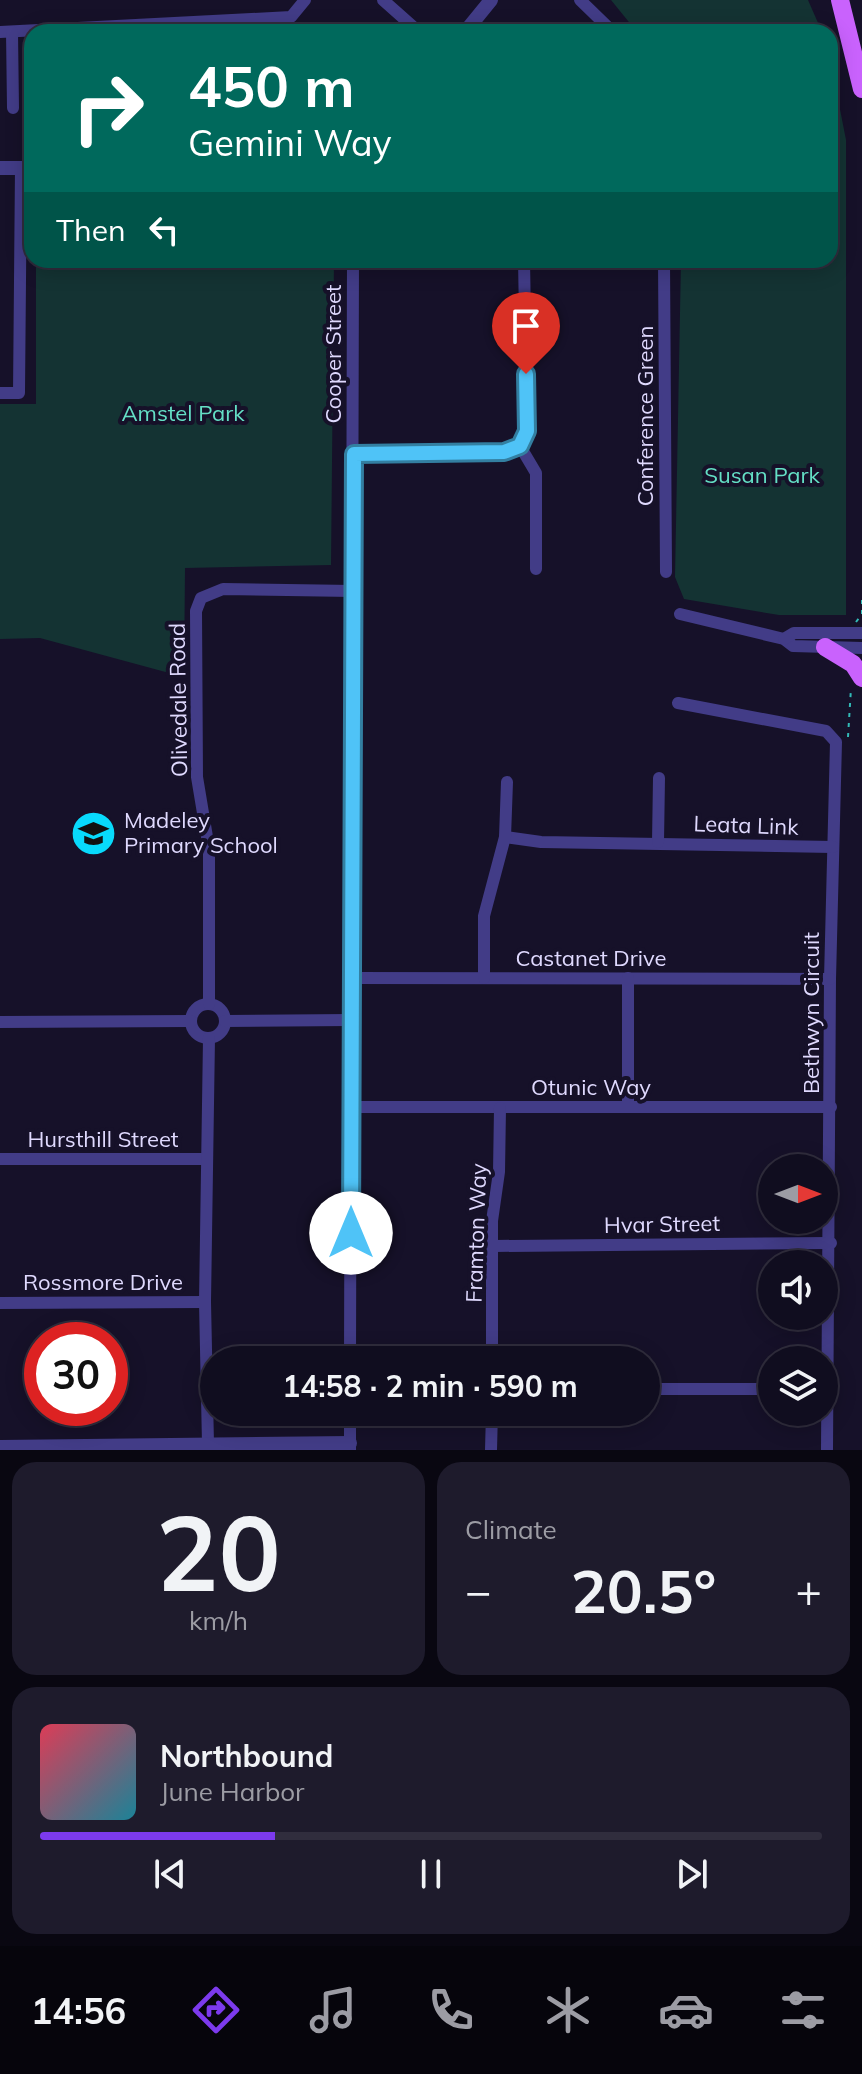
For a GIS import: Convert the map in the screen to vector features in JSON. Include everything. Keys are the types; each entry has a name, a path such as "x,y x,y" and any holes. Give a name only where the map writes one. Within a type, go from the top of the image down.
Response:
{"main road":[{"path":"840,0 862,89"},
{"path":"825,647 853,664 862,678"}],"street":[{"path":"158,24 291,17 305,0"},
{"path":"383,0 410,24"},
{"path":"472,24 491,0"},
{"path":"580,0 605,24"},
{"path":"6,32 13,108"},
{"path":"0,168 24,168"},
{"path":"0,393 19,393 24,232"},
{"name":"Cooper Street","path":"350,1346 353,268"},
{"path":"354,454 504,452 520,446 527,431 524,268"},
{"name":"Conference Green","path":"664,268 666,572"},
{"path":"520,446 536,473 536,569"},
{"name":"Olivedale Road","path":"209,1004 209,849 197,777 196,611 201,598 223,589 353,591"},
{"path":"680,614 784,639 793,646 862,648"},
{"path":"784,639 794,633 862,633"},
{"name":"Bethwyn Circuit","path":"678,703 826,731 836,742 830,979 828,1346"},
{"path":"658,842 659,778"},
{"path":"484,978 484,916 505,837 507,782"},
{"name":"Leata Link","path":"505,837 541,842 833,847"},
{"name":"Castanet Drive","path":"351,978 830,979"},
{"path":"628,978 628,1107"},
{"path":"209,1004 220,1008 225,1021 221,1032 209,1038 197,1035 191,1021 195,1010 209,1004"},
{"path":"225,1021 351,1020"},
{"path":"0,1022 191,1021"},
{"path":"208,1444 205,1302 209,1038"},
{"name":"Otunic Way","path":"351,1107 831,1107"},
{"name":"Framton Way","path":"492,1346 500,1108"},
{"name":"Hursthill Street","path":"0,1159 207,1159"},
{"name":"Hvar Street","path":"494,1246 831,1243"},
{"name":"Rossmore Drive","path":"0,1303 205,1302"},
{"path":"660,1389 758,1389"},
{"path":"0,1447 130,1448 208,1444 350,1447 350,1426"},
{"path":"491,1450 492,1426"},
{"name":"Bethwyn Circuit","path":"827,1426 827,1450"}],"green space":[{"path":"611,0 808,0 818,24 630,24"},
{"name":"Susan Park","path":"838,99 846,140 846,615 779,615 684,599 675,577 681,268 838,268"},
{"name":"Amstel Park","path":"36,268 334,268 331,565 185,568 184,677 40,638 0,639 0,404 36,404"}],"place":[{"name":"Madeley Primary School","path":"93,833"}],"route":[{"path":"351,1233 354,454 504,452 520,446 527,431 526,374"}]}
